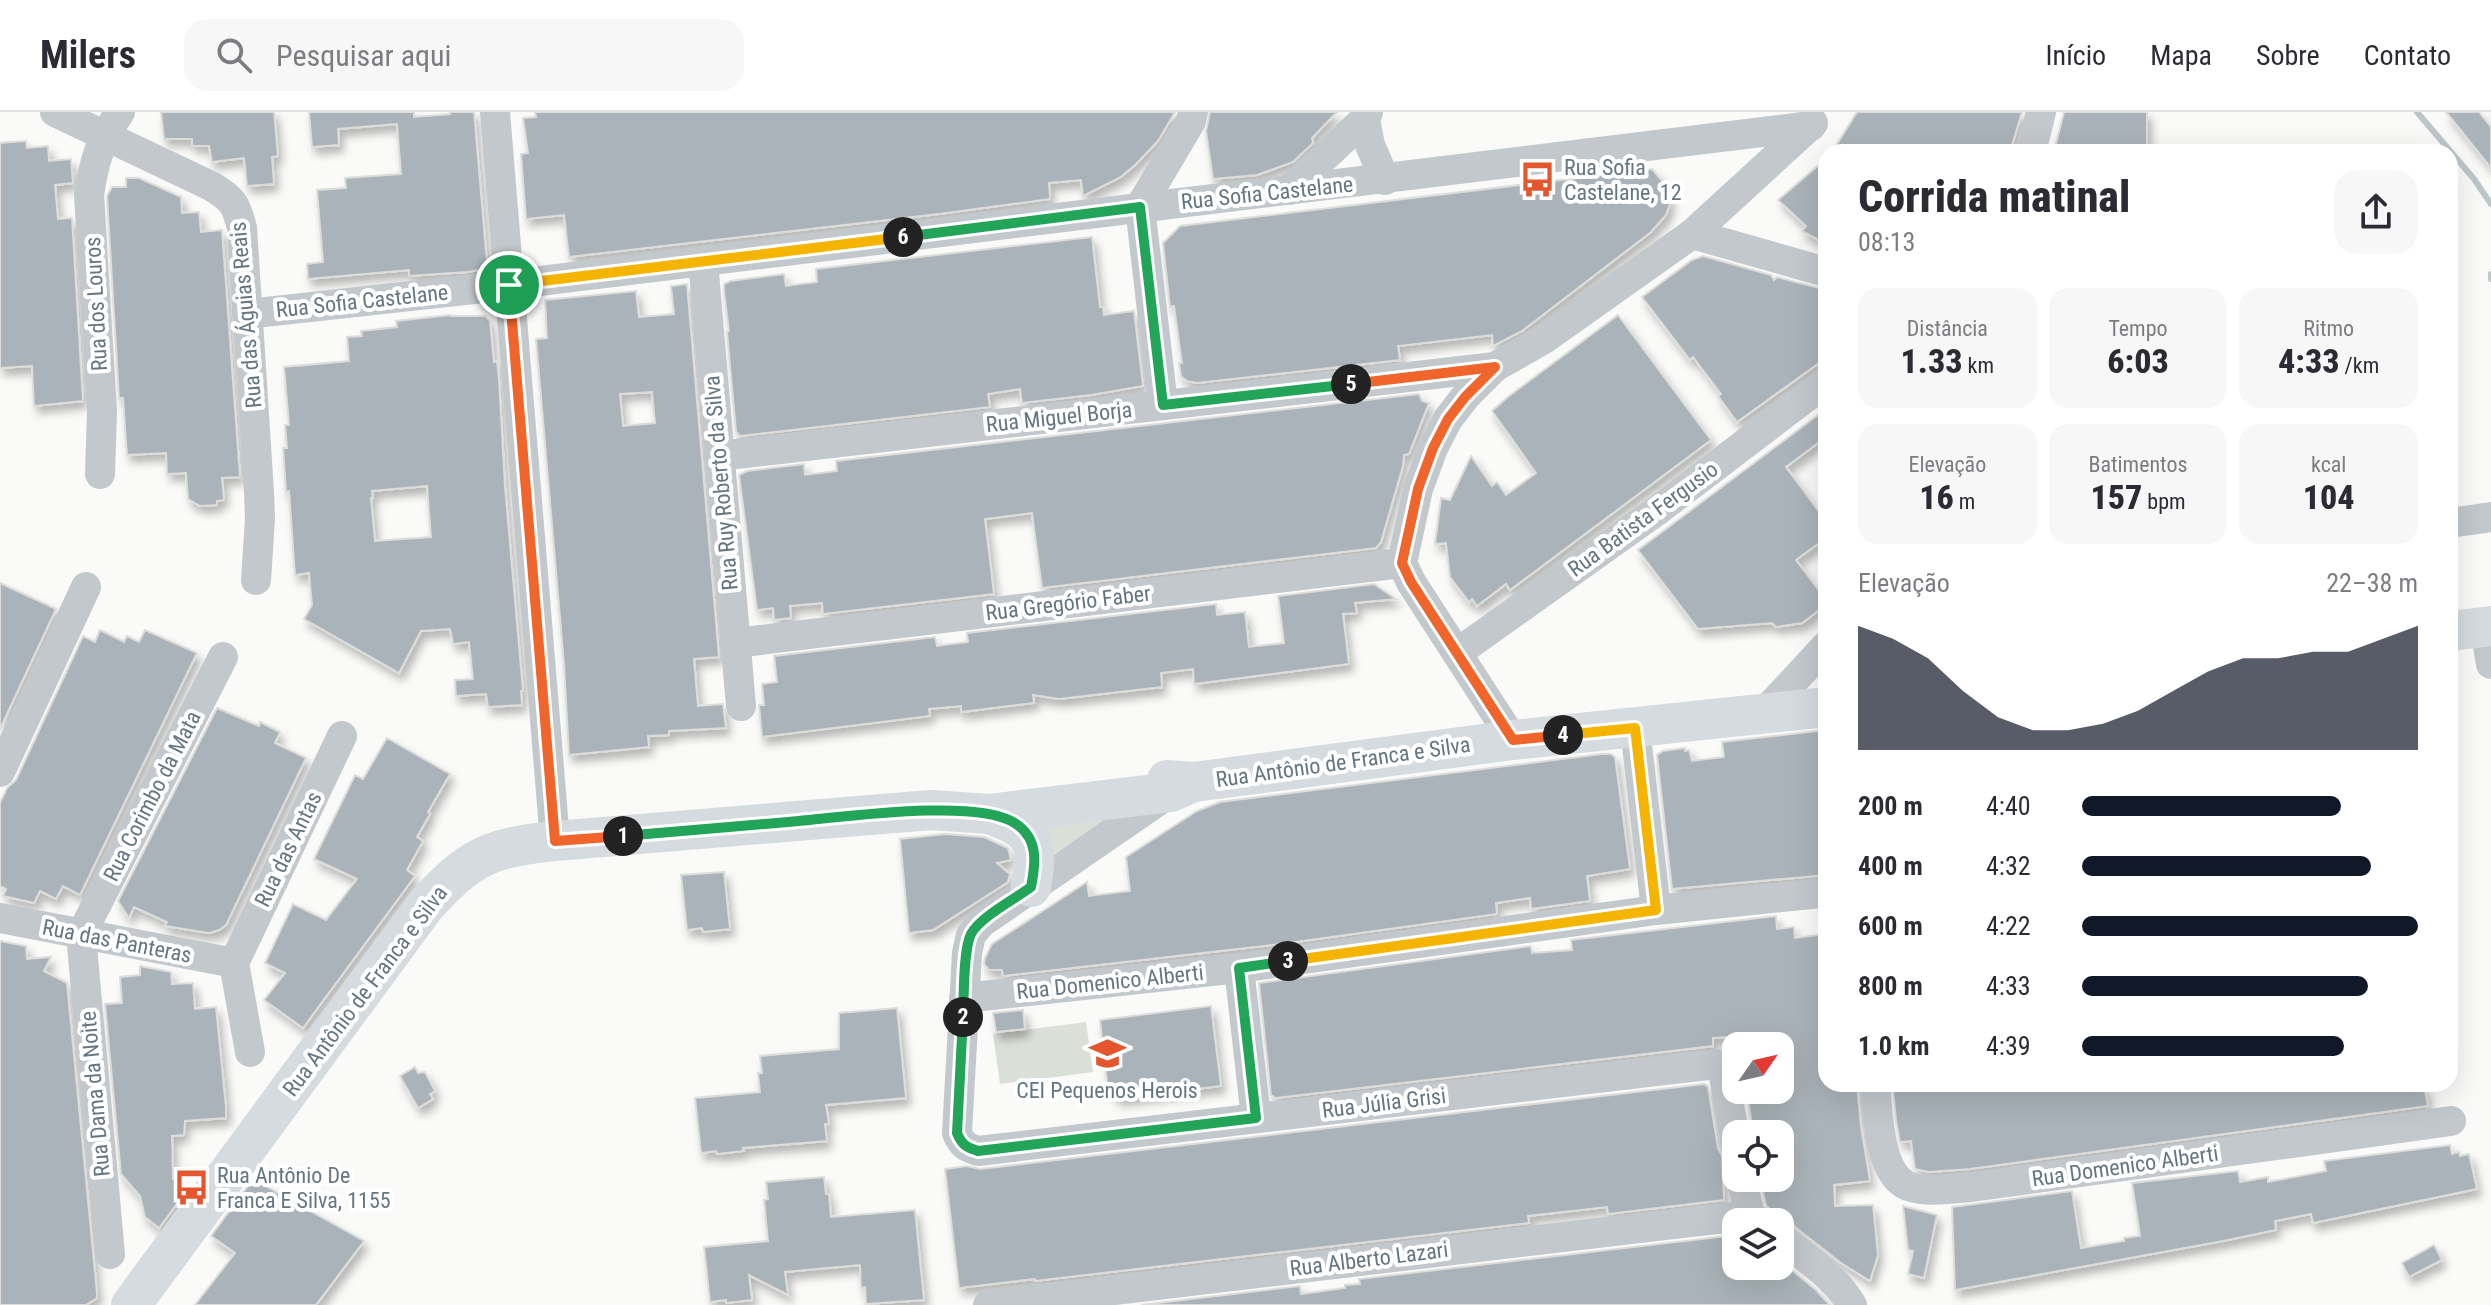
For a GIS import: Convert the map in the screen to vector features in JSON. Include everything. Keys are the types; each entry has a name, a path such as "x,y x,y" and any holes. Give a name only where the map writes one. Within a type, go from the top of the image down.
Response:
{"main road":[{"name":"Rua Antônio de Franca e Silva","path":"131,1305 425,906 452,877 476,858 514,845 555,841 931,810 989,814 1513,740 1818,708"},
{"name":"Rua Antônio de Franca e Silva","path":"931,810 982,797 1179,785"},
{"path":"989,814 1013,822 1034,846 1035,867 1031,887"}],"street":[{"name":"Rua das Águias Reais","path":"55,112 112,124 228,196 237,208 242,228 260,519 256,580"},
{"path":"495,112 555,841"},
{"path":"1163,405 1140,207 1191,121 1193,112"},
{"path":"2033,144 2041,112"},
{"path":"1367,115 1370,145 1385,180"},
{"path":"1289,190 1367,115"},
{"path":"1513,740 1411,582 1402,563 1418,489 1433,448 1448,419 1495,367 1544,339 1692,234 1816,119"},
{"name":"Rua Sofia Castelane","path":"247,314 1385,180 1816,119"},
{"name":"Rua dos Louros","path":"100,474 102,411 89,195 94,164 112,124"},
{"path":"1692,234 1818,270"},
{"name":"Rua Ruy Roberto da Silva","path":"703,261 741,706"},
{"name":"Rua Miguel Borja","path":"719,456 1495,367"},
{"name":"Rua Batista Fergusio","path":"1457,653 1658,510 1818,388"},
{"path":"2458,522 2491,517"},
{"name":"Rua Gregório Faber","path":"735,643 1402,563"},
{"path":"0,772 86,587"},
{"path":"1762,715 1818,655"},
{"name":"Rua Corimbo da Mata","path":"81,935 223,657"},
{"path":"1635,728 1656,910"},
{"name":"Rua das Antas","path":"234,963 342,736"},
{"path":"964,998 971,935 981,923 1179,785"},
{"name":"Rua Domenico Alberti","path":"964,998 1239,968 1656,910 1818,893"},
{"name":"Rua das Panteras","path":"0,918 234,963"},
{"name":"Rua Dama da Noite","path":"81,935 110,1254"},
{"path":"234,963 250,1052"},
{"path":"1239,968 1256,1118"},
{"name":"Rua Júlia Grisi","path":"964,998 957,1133 961,1142 978,1151 1716,1064 1723,1070 1732,1120"},
{"name":"Rua Domenico Alberti","path":"1876,1092 1883,1148 1890,1167 1904,1184 1930,1190 1988,1185 2451,1121"},
{"name":"Rua Alberto Lazari","path":"988,1305 1722,1222"},
{"path":"1794,1249 1842,1288 1852,1305"}],"shaded area":[{"path":"1130,806 1043,861 1031,826"},
{"path":"1086,1022 1093,1072 1000,1084 993,1034"}],"building":[{"path":"161,112 274,112 278,156 272,157 274,184 247,186 244,158 212,162 209,146 192,146 192,139 164,139"},
{"path":"309,112 414,112 414,117 474,112 487,263 479,270 467,272 409,276 409,270 308,279 307,264 323,262 317,190 346,188 345,178 401,174 397,124 338,129 339,145 312,147"},
{"path":"535,112 1175,112 1158,141 1136,164 1121,177 1083,196 1081,180 1049,183 1050,199 569,257 564,215 526,219 521,154 528,153 523,118 536,117"},
{"path":"1210,112 1337,112 1312,138 1313,143 1293,162 1257,175 1213,179 1206,131"},
{"path":"1857,112 2022,112 2012,144 1837,144"},
{"path":"2064,112 2147,112 2147,144 2056,144"},
{"path":"2446,112 2479,112 2491,127 2491,168"},
{"path":"26,141 27,148 48,146 49,161 71,159 73,183 55,185 58,219 72,218 83,401 34,406 32,366 0,368 0,143"},
{"path":"1818,166 1818,240 1802,231 1806,226 1778,200"},
{"path":"1652,169 1668,188 1670,204 1666,215 1651,232 1522,331 1493,346 1492,335 1398,346 1400,360 1197,383 1181,376 1179,363 1182,363 1174,306 1170,307 1163,243 1180,226"},
{"path":"126,178 139,178 181,197 182,213 199,212 201,232 222,230 240,477 222,478 224,500 217,501 217,505 200,506 188,499 186,473 167,474 166,453 127,455 123,398 119,398 107,196 112,187 126,187"},
{"path":"1092,237 1100,307 1103,307 1104,315 1134,311 1143,386 1022,403 1020,389 988,394 990,407 740,436 736,431 724,284 784,274 786,286 817,282 816,269"},
{"path":"1703,256 1771,275 1774,280 1777,277 1818,288 1818,364 1737,422 1718,396 1721,394 1693,357 1690,360 1642,297 1692,260"},
{"path":"687,284 719,657 694,659 698,706 723,704 726,728 669,731 669,735 648,736 649,747 569,755 536,339 547,338 545,300 636,291 639,317 674,314 671,286","holes":["652,392 655,423 623,426 620,394"]},
{"path":"450,315 485,316 490,321 499,379 522,705 488,707 486,694 456,696 455,680 473,679 469,642 453,644 450,629 421,631 399,673 304,619 312,605 309,573 295,575 283,448 287,448 285,425 289,425 284,367 349,361 347,337 362,336 361,331 397,327 396,321","holes":["427,486 431,537 375,541 372,491"]},
{"path":"1618,315 1711,440 1510,590 1506,584 1477,606 1472,599 1469,602 1450,577 1446,543 1435,544 1441,498 1450,500 1471,456 1492,486 1497,482 1506,495 1536,473 1492,411"},
{"path":"1419,394 1422,401 1429,403 1409,454 1404,455 1381,542 1376,548 1042,588 1032,513 985,519 994,594 823,614 822,603 790,606 791,618 774,620 773,608 757,610 739,475 747,471 804,464 805,475 837,471 836,461"},
{"path":"1818,415 1818,443 1786,467 1818,510 1818,544 1796,560 1818,589 1818,611 1802,623 1776,627 1772,623 1698,629 1638,550"},
{"path":"0,583 56,609 0,729"},
{"path":"1374,584 1396,599 1355,603 1357,613 1343,614 1349,664 1194,684 1193,669 1161,673 1162,687 1059,699 1033,695 1034,703 961,712 961,706 929,709 930,716 762,737 759,705 764,705 762,684 777,682 774,656 935,637 937,646 968,642 967,633 1216,604 1217,615 1245,612 1249,647 1284,643 1278,596"},
{"path":"100,630 124,642 127,636 139,642 145,630 197,653 80,895 63,886 56,899 40,891 34,903 3,896 6,889 0,886 0,803 7,788 16,780 83,636 95,642"},
{"path":"217,708 280,732 275,743 306,758 226,925 209,933 165,926 167,922 134,907 129,918 118,901"},
{"path":"1818,731 1818,876 1672,889 1657,755 1663,751 1685,748 1685,751 1689,750 1692,761 1724,757 1722,742"},
{"path":"387,738 450,774 417,837 423,841 407,870 415,876 303,1028 264,1000 285,973 265,963 293,904 326,920 357,879 314,859 355,775 363,779"},
{"path":"1602,754 1615,757 1630,869 1587,876 1590,901 1531,909 1530,898 1496,903 1497,914 1281,944 1003,976 1002,970 989,970 984,964 992,944 1087,882 1089,896 1130,891 1126,857 1197,811 1220,802"},
{"path":"945,834 984,837 1008,848 1011,860 997,863 1010,874 1008,882 933,930 909,933 900,839"},
{"path":"724,872 730,929 687,930 681,875"},
{"path":"1776,916 1777,929 1794,927 1795,938 1818,935 1818,1092 1858,1092 1870,1181 1834,1185 1835,1206 1873,1205 1878,1255 1870,1281 1794,1226 1794,1208 1769,1208 1766,1205 1763,1192 1794,1192 1794,1120 1751,1120 1749,1104 1794,1104 1794,1032 1722,1032 1722,1037 1713,1038 1713,1046 1276,1098 1271,1095 1259,983 1531,946 1532,953 1572,950 1571,940"},
{"path":"0,941 26,946 27,959 51,957 44,971 67,983 97,1293 97,1298 86,1305 0,1305"},
{"path":"140,966 171,972 172,984 193,983 195,1009 216,1007 226,1108 226,1118 185,1121 184,1135 172,1136 173,1179 187,1190 159,1228 145,1217 140,1196 121,1174 105,1004 122,1003 120,977 140,975"},
{"path":"1211,1006 1221,1086 1117,1099 1115,1091 1108,1091 1100,1020"},
{"path":"897,1008 906,1098 826,1105 829,1124 825,1124 827,1141 743,1148 744,1151 717,1154 716,1151 701,1153 695,1098 760,1092 760,1056 839,1049 839,1013"},
{"path":"1023,1010 1025,1029 996,1032 993,1013"},
{"path":"415,1067 418,1073 425,1072 435,1091 430,1094 433,1099 418,1108 400,1076"},
{"path":"1704,1084 1708,1087 1722,1156 1724,1200 1608,1214 1607,1207 1528,1216 1529,1223 959,1288 945,1169 967,1166 980,1169"},
{"path":"1893,1092 2425,1092 2428,1106 1970,1169 1929,1172 1915,1169 1911,1141 1900,1142"},
{"path":"2450,1145 2452,1154 2469,1154 2477,1189 2313,1223 2311,1214 2275,1221 2276,1230 1955,1290 1952,1207 2072,1191 2081,1248 2140,1236 2132,1183 2238,1171 2240,1182 2268,1177 2268,1182 2326,1171 2324,1161"},
{"path":"824,1177 831,1217 915,1210 924,1300 866,1304 865,1287 861,1288 860,1265 785,1272 788,1295 749,1275 752,1300 710,1302 704,1247 768,1241 764,1200 768,1199 766,1182"},
{"path":"253,1179 364,1241 316,1305 195,1305 235,1253 211,1236"},
{"path":"1903,1206 1937,1215 1924,1278 1908,1274 1913,1251 1908,1250"},
{"path":"1722,1237 1722,1280 1794,1280 1794,1272 1830,1305 1141,1305 1300,1286 1301,1294 1345,1288 1345,1285 1360,1284 1359,1279"},
{"path":"2434,1245 2442,1260 2409,1277 2402,1263"}],"waterway":[{"path":"2417,112 2444,144"},
{"path":"2458,160 2491,204"},
{"path":"2491,274 2491,279"}],"place":[{"name":"Rua Sofia Castelane, 12","path":"1538,180"},
{"name":"CEI Pequenos Herois","path":"1107,1054"},
{"name":"Rua Antônio De Franca E Silva, 1155","path":"191,1188"}],"route":[{"path":"1140,207 1163,405 1495,367 1476,384 1448,419 1433,448 1418,489 1402,563 1411,582 1513,740 1635,728 1656,910 1239,968 1256,1118 978,1151 967,1147 957,1133 967,953 971,935 981,923 1031,887 1035,867 1034,846 1013,822 989,814 931,810 555,841 509,285 1140,207"}]}
